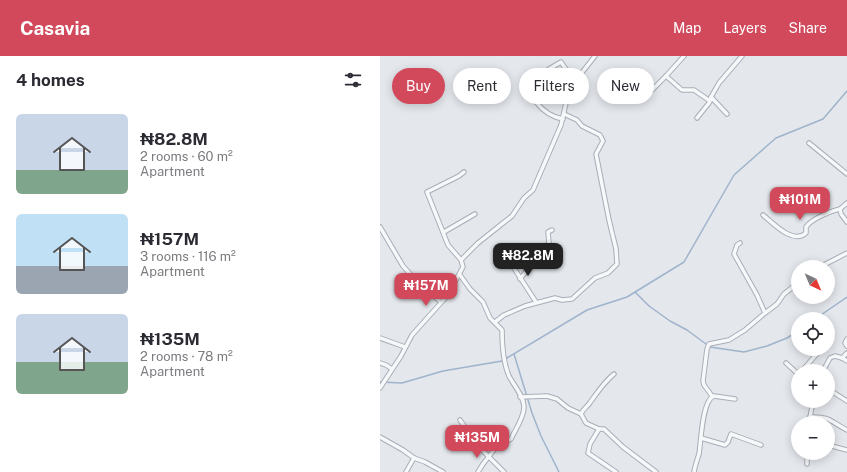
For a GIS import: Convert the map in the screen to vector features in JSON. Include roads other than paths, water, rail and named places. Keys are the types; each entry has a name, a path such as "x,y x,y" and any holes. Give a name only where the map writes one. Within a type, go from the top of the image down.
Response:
{"street":[{"path":"586,68 595,56"},
{"path":"654,88 684,56"},
{"path":"697,118 709,104 710,99 719,83 742,56"},
{"path":"551,68 560,62 565,68"},
{"path":"666,76 682,90 694,90 710,99 726,114"},
{"path":"538,104 544,111 556,118 563,119"},
{"path":"461,260 478,243 512,216 524,198 533,190 563,119 566,104"},
{"path":"495,322 504,315 536,302 555,298 562,300 572,299 595,278 608,273 617,264 616,249 596,154 603,141 600,136 582,126 577,120 564,114"},
{"path":"809,143 847,174"},
{"path":"380,388 401,356 412,335 447,296 463,267 461,260 448,245 427,192 464,172"},
{"path":"763,215 774,225 792,236 803,236 806,233 806,227 808,224 825,215 840,210 847,203"},
{"path":"840,210 847,222"},
{"path":"444,232 475,214"},
{"path":"380,227 403,266 418,283 441,302"},
{"path":"520,279 537,258 540,251 549,243 548,232 552,230"},
{"path":"740,243 737,245 734,254 758,295 765,313"},
{"path":"834,260 847,253"},
{"path":"508,259 536,302"},
{"path":"460,274 470,289 483,302 487,314 502,330 506,367 524,409 511,439 499,444 478,472"},
{"path":"735,399 712,396 704,385 703,381 708,345 729,340 736,336 777,304 784,294 791,288"},
{"path":"380,338 405,347"},
{"path":"847,340 845,343 847,346"},
{"path":"842,358 847,353"},
{"path":"808,364 815,356"},
{"path":"827,364 830,358 835,356 847,361"},
{"path":"380,364 386,365 392,369"},
{"path":"786,364 791,368"},
{"path":"581,414 606,380 614,374"},
{"path":"835,393 847,401"},
{"path":"520,397 552,396 558,399 568,408 581,414 586,423 599,429 604,429 623,447 656,472"},
{"path":"694,472 705,413 709,400 712,396"},
{"path":"460,420 479,447 504,472"},
{"path":"835,424 847,430"},
{"path":"599,429 590,444 588,453 616,472"},
{"path":"701,438 725,445 728,442 730,435 733,435 761,445"},
{"path":"380,437 414,458 443,472"},
{"path":"835,447 847,450"},
{"path":"406,472 414,458"}],"waterway":[{"path":"380,382 402,383 443,371 502,361 587,310 627,297 684,262 734,175 776,138 823,119 847,91"},
{"path":"635,292 649,306 670,321 687,330 710,347 744,352 767,346 791,335"},
{"path":"825,312 847,297"},
{"path":"514,354 532,413 541,436 559,472"}]}
